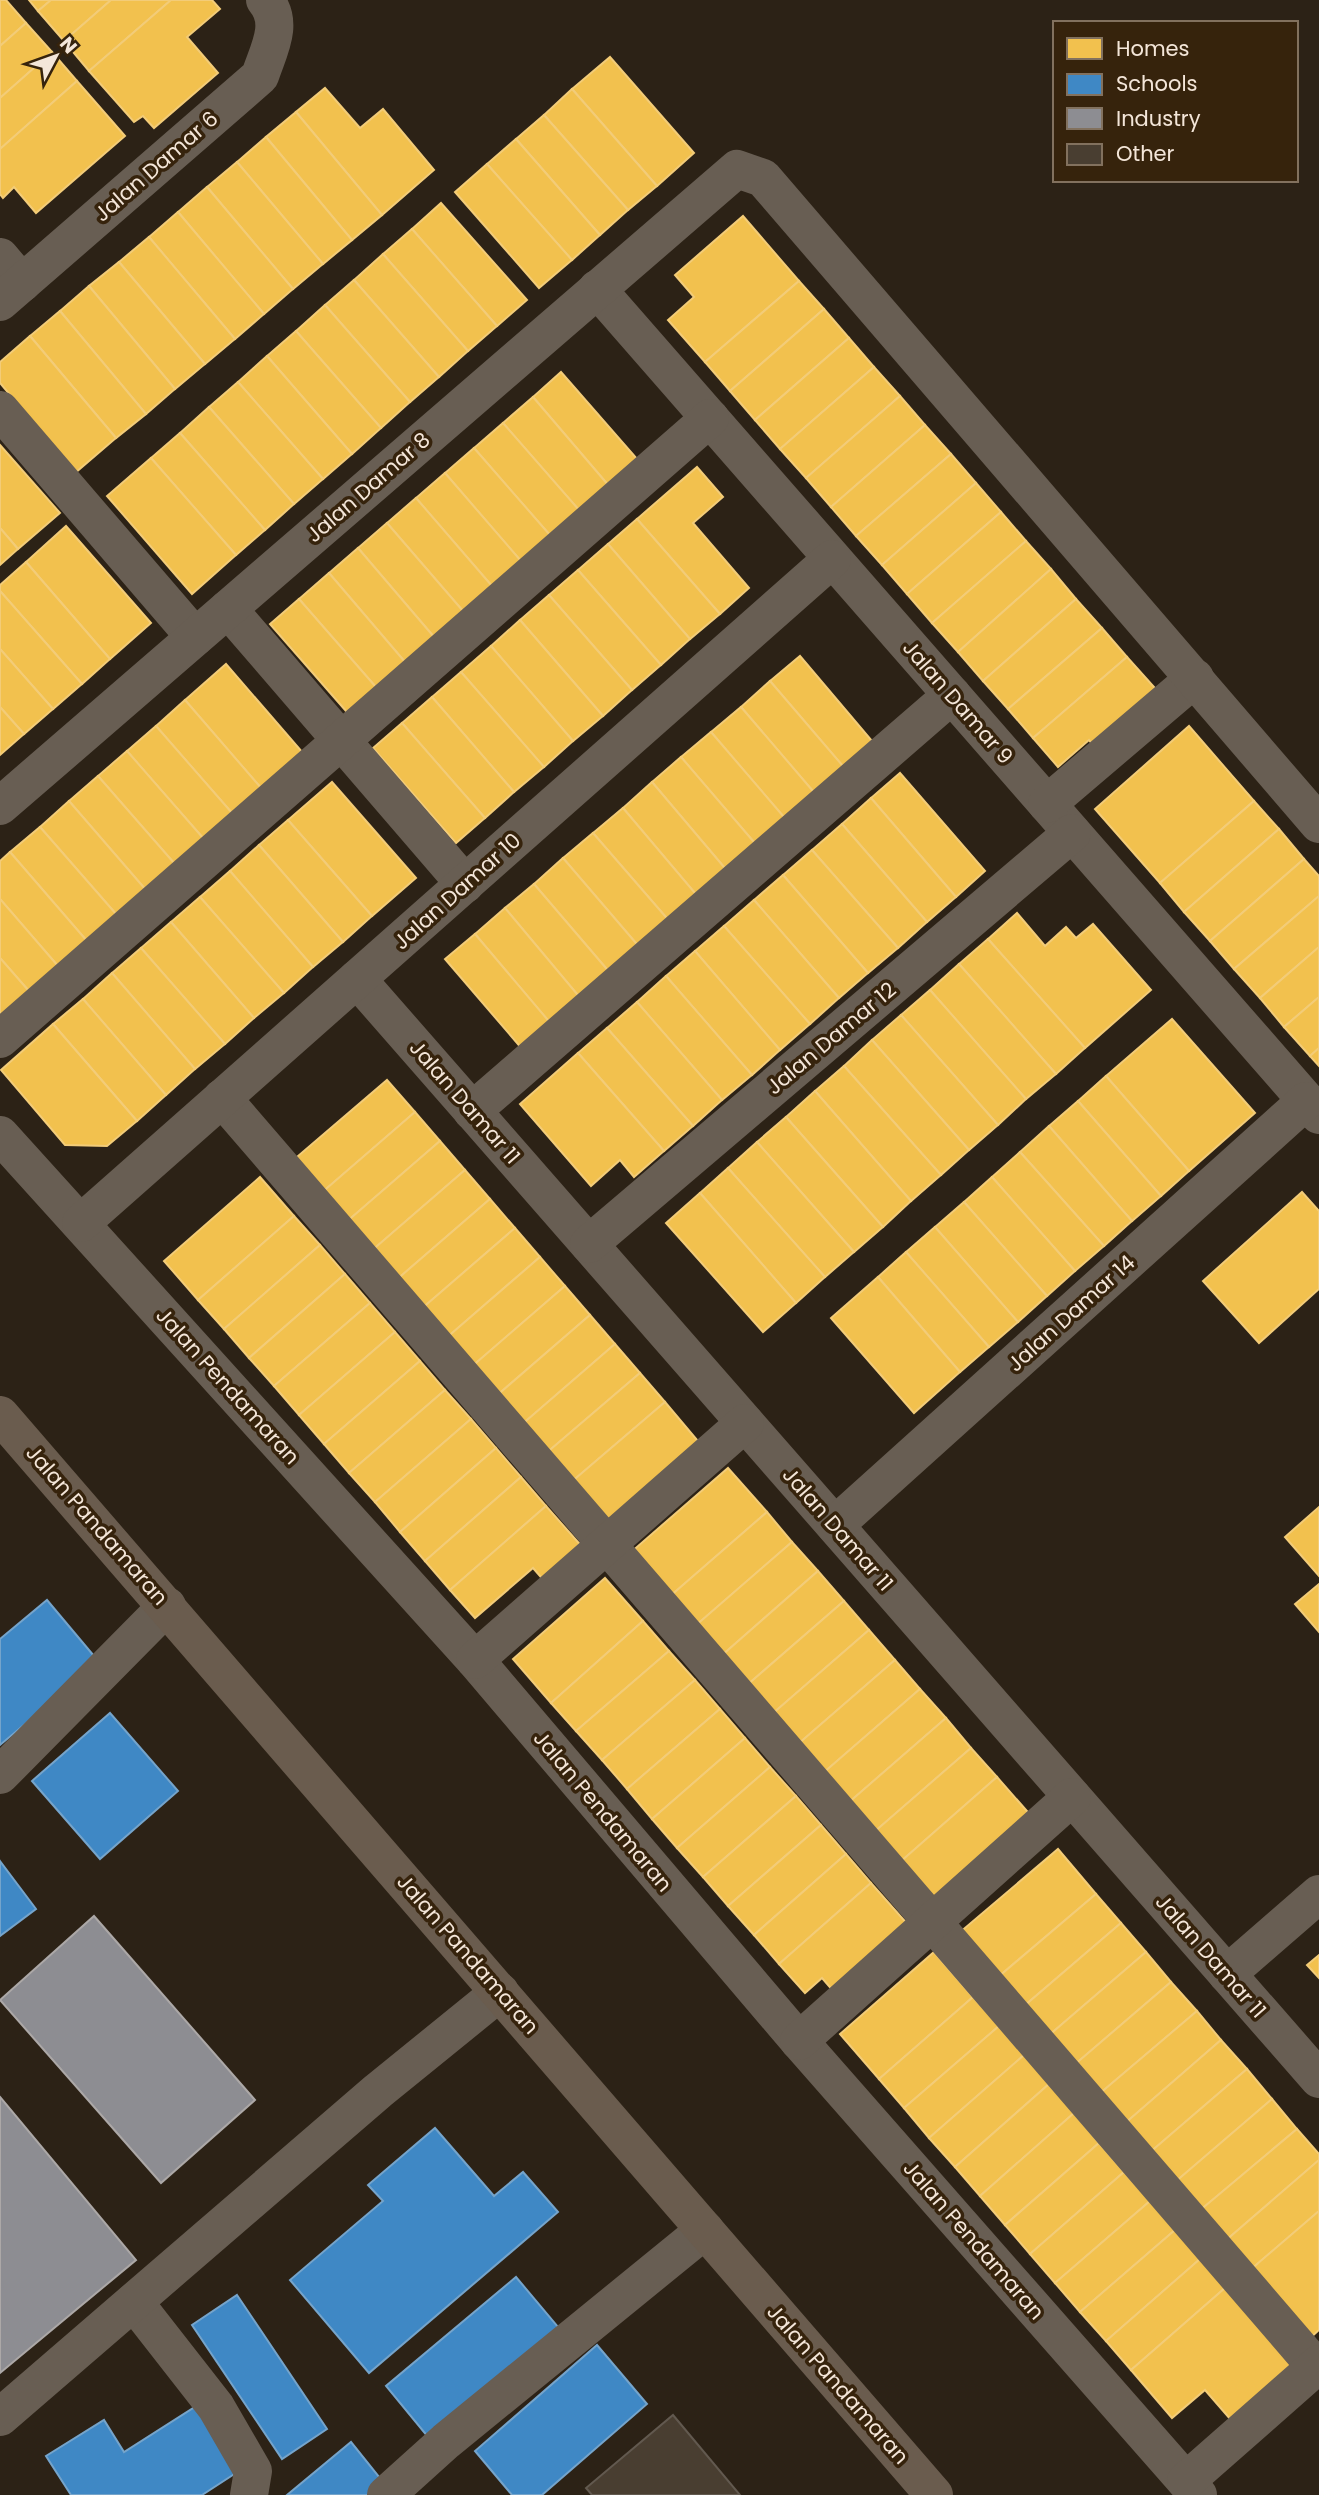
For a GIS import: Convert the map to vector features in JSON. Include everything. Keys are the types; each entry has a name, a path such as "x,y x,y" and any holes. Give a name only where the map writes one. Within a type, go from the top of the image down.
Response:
{"main road":[{"name":"Jalan Pandamaran","path":"0,1415 933,2495"}],"street":[{"name":"Jalan Damar 6","path":"7,280 260,76 276,27 268,4"},
{"name":"Jalan Damar 8","path":"0,806 737,169 763,178 1195,678"},
{"name":"Jalan Damar 9","path":"597,289 1313,1108"},
{"path":"0,411 195,638"},
{"path":"0,1040 710,418"},
{"name":"Jalan Damar 10","path":"81,1223 832,559"},
{"path":"228,609 465,884"},
{"path":"1047,804 1195,678 1319,824"},
{"path":"472,1111 952,695"},
{"name":"Jalan Damar 12","path":"589,1244 1073,833"},
{"name":"Jalan Damar 11","path":"357,979 1319,2079"},
{"path":"222,1098 1317,2366 1192,2488"},
{"name":"Jalan Damar 14","path":"835,1525 1313,1108"},
{"name":"Jalan Pendamaran","path":"0,1135 475,1660 799,2041 1192,2488"},
{"path":"475,1660 746,1423"},
{"path":"0,1775 167,1606"},
{"path":"799,2041 1072,1797"},
{"path":"1227,1974 1319,1894"},
{"path":"0,2417 377,2091 500,1992"},
{"path":"386,2495 446,2441 705,2230"},
{"path":"134,2302 216,2407 253,2471 249,2495"}],"building: Homes":[{"path":"0,0 6,0 26,23 0,46"},
{"path":"29,0 51,0 38,11"},
{"path":"51,0 111,0 64,41 38,11"},
{"path":"111,0 171,0 89,71 64,41"},
{"path":"171,0 212,0 220,9 187,37 218,73 154,128 143,116 134,122 89,71"},
{"path":"26,23 52,52 0,98 0,46"},
{"path":"52,52 77,81 0,149 0,98"},
{"path":"610,57 694,153 657,186 572,89"},
{"path":"77,81 125,136 36,213 14,187 3,198 0,194 0,149"},
{"path":"325,88 360,128 383,109 434,170 382,215 296,112"},
{"path":"572,89 657,186 628,210 544,115"},
{"path":"296,112 382,215 352,240 266,137"},
{"path":"544,115 628,210 600,235 516,139"},
{"path":"266,137 352,240 323,264 237,162"},
{"path":"516,139 600,235 572,260 487,164"},
{"path":"237,162 323,264 293,289 207,187"},
{"path":"487,164 572,260 539,288 455,192"},
{"path":"207,187 293,289 264,314 178,212"},
{"path":"441,203 527,300 497,326 412,229"},
{"path":"178,212 264,314 235,339 149,237"},
{"path":"743,216 799,281 705,362 668,320 694,297 675,275"},
{"path":"412,229 497,326 468,351 383,254"},
{"path":"149,237 235,339 205,364 119,262"},
{"path":"383,254 468,351 439,377 354,280"},
{"path":"119,262 205,364 175,389 89,286"},
{"path":"354,280 439,377 410,402 325,305"},
{"path":"799,281 824,309 730,391 705,362"},
{"path":"89,286 175,389 146,414 60,311"},
{"path":"325,305 410,402 381,428 296,331"},
{"path":"824,309 849,338 755,420 730,391"},
{"path":"60,311 146,414 116,438 30,336"},
{"path":"296,331 381,428 352,454 267,356"},
{"path":"30,336 116,438 75,473 0,383 0,362"},
{"path":"849,338 874,367 780,449 755,420"},
{"path":"267,356 352,454 323,479 238,382"},
{"path":"874,367 900,396 806,478 780,449"},
{"path":"561,372 644,467 615,493 533,397"},
{"path":"238,382 323,479 294,504 209,407"},
{"path":"900,396 925,425 831,507 806,478"},
{"path":"533,397 615,493 586,518 503,423"},
{"path":"209,407 294,504 265,530 180,433"},
{"path":"503,423 586,518 556,542 474,448"},
{"path":"925,425 951,454 856,536 831,507"},
{"path":"180,433 265,530 236,555 151,458"},
{"path":"0,445 60,513 18,549 0,528"},
{"path":"474,448 556,542 527,568 445,473"},
{"path":"951,454 976,483 882,565 856,536"},
{"path":"151,458 236,555 192,594 107,496"},
{"path":"697,467 723,497 693,523 749,588 720,614 637,519"},
{"path":"445,473 527,568 498,593 416,498"},
{"path":"976,483 1001,512 907,594 882,565"},
{"path":"416,498 498,593 469,618 387,523"},
{"path":"1001,512 1026,541 932,623 907,594"},
{"path":"637,519 720,614 690,639 608,544"},
{"path":"387,523 469,618 440,644 358,548"},
{"path":"66,526 151,623 110,659 26,562"},
{"path":"0,528 18,549 0,565"},
{"path":"1026,541 1051,569 958,652 932,623"},
{"path":"608,544 690,639 661,665 578,570"},
{"path":"358,548 440,644 411,669 329,573"},
{"path":"26,562 110,659 82,684 0,591 0,585"},
{"path":"1051,569 1076,599 983,681 958,652"},
{"path":"578,570 661,665 632,690 549,595"},
{"path":"329,573 411,669 382,694 299,599"},
{"path":"0,591 82,684 53,709 0,649"},
{"path":"549,595 632,690 603,716 520,620"},
{"path":"299,599 382,694 353,719 270,624"},
{"path":"1076,599 1102,628 1008,709 983,681"},
{"path":"520,620 603,716 573,741 491,646"},
{"path":"1102,628 1127,657 1033,738 1008,709"},
{"path":"491,646 573,741 544,767 461,672"},
{"path":"0,649 53,709 24,734 0,707"},
{"path":"800,656 877,747 848,772 770,681"},
{"path":"1127,657 1162,696 1099,752 1089,740 1058,767 1033,738"},
{"path":"226,664 309,760 268,796 185,700"},
{"path":"461,672 544,767 514,792 432,697"},
{"path":"770,681 848,772 818,797 741,707"},
{"path":"432,697 514,792 485,818 402,723"},
{"path":"185,700 268,796 239,821 156,726"},
{"path":"0,707 24,734 0,755"},
{"path":"741,707 818,797 789,823 711,732"},
{"path":"402,723 485,818 456,843 373,748"},
{"path":"156,726 239,821 210,846 127,751"},
{"path":"1189,726 1254,801 1160,883 1095,809"},
{"path":"711,732 789,823 759,848 681,757"},
{"path":"127,751 210,846 181,871 98,776"},
{"path":"681,757 759,848 729,873 652,782"},
{"path":"900,773 985,871 956,897 871,798"},
{"path":"98,776 181,871 152,897 69,801"},
{"path":"332,782 416,878 372,916 288,820"},
{"path":"652,782 729,873 700,899 623,808"},
{"path":"871,798 956,897 927,922 842,824"},
{"path":"69,801 152,897 123,922 40,827"},
{"path":"1254,801 1279,829 1184,912 1160,883"},
{"path":"623,808 700,899 671,923 593,833"},
{"path":"288,820 372,916 343,942 259,845"},
{"path":"842,824 927,922 898,948 812,850"},
{"path":"40,827 123,922 93,948 10,852"},
{"path":"1279,829 1304,859 1210,941 1184,912"},
{"path":"593,833 671,923 641,949 563,858"},
{"path":"259,845 343,942 313,967 230,871"},
{"path":"812,850 898,948 868,973 783,875"},
{"path":"10,852 93,948 64,973 0,899 0,861"},
{"path":"563,858 641,949 611,974 534,884"},
{"path":"1304,859 1319,876 1319,896 1234,969 1210,941"},
{"path":"230,871 313,967 284,993 200,897"},
{"path":"783,875 868,973 839,998 754,900"},
{"path":"534,884 611,974 582,1000 505,908"},
{"path":"1319,896 1319,947 1260,998 1234,969"},
{"path":"200,897 284,993 254,1018 171,922"},
{"path":"0,899 64,973 35,998 0,958"},
{"path":"754,900 839,998 810,1024 724,926"},
{"path":"505,908 582,1000 552,1025 475,934"},
{"path":"1017,913 1045,946 1066,927 1076,938 1093,924 1151,990 1085,1048 988,939"},
{"path":"171,922 254,1018 225,1044 141,948"},
{"path":"724,926 810,1024 780,1050 695,951"},
{"path":"475,934 552,1025 523,1050 445,959"},
{"path":"988,939 1085,1048 1056,1074 959,964"},
{"path":"1319,947 1319,997 1284,1027 1260,998"},
{"path":"141,948 225,1044 195,1069 112,973"},
{"path":"695,951 780,1050 752,1075 666,976"},
{"path":"0,958 35,998 0,1029"},
{"path":"959,964 1056,1074 1026,1099 930,990"},
{"path":"112,973 195,1069 166,1095 83,999"},
{"path":"666,976 752,1075 722,1100 637,1002"},
{"path":"930,990 1026,1099 998,1125 901,1015"},
{"path":"1319,997 1319,1048 1310,1056 1284,1027"},
{"path":"83,999 166,1095 137,1121 53,1024"},
{"path":"637,1002 722,1100 693,1126 607,1028"},
{"path":"901,1015 998,1125 969,1150 872,1040"},
{"path":"1172,1019 1255,1113 1189,1171 1106,1076"},
{"path":"53,1024 137,1121 107,1146 65,1145 1,1070"},
{"path":"607,1028 693,1126 664,1151 578,1053"},
{"path":"872,1040 969,1150 941,1175 844,1066"},
{"path":"1319,1048 1319,1066 1310,1056"},
{"path":"578,1053 664,1151 634,1177 620,1160 591,1186 520,1104"},
{"path":"844,1066 941,1175 911,1201 815,1091"},
{"path":"1106,1076 1189,1171 1161,1196 1078,1101"},
{"path":"387,1080 415,1112 319,1195 291,1162"},
{"path":"815,1091 911,1201 883,1227 786,1117"},
{"path":"1078,1101 1161,1196 1132,1221 1049,1126"},
{"path":"415,1112 440,1141 344,1224 319,1195"},
{"path":"786,1117 883,1227 854,1252 757,1142"},
{"path":"1049,1126 1132,1221 1104,1246 1020,1152"},
{"path":"440,1141 465,1170 369,1253 344,1224"},
{"path":"757,1142 854,1252 825,1277 728,1168"},
{"path":"1020,1152 1104,1246 1075,1271 992,1177"},
{"path":"728,1168 825,1277 796,1303 700,1193"},
{"path":"465,1170 490,1199 394,1282 369,1253"},
{"path":"260,1177 294,1216 198,1300 164,1261"},
{"path":"992,1177 1075,1271 1047,1296 964,1202"},
{"path":"1302,1192 1319,1211 1319,1289 1259,1343 1203,1281"},
{"path":"700,1193 796,1303 763,1332 666,1223"},
{"path":"490,1199 515,1228 419,1311 394,1282"},
{"path":"964,1202 1047,1296 1018,1322 935,1227"},
{"path":"294,1216 320,1245 224,1329 198,1300"},
{"path":"935,1227 1018,1322 989,1347 906,1252"},
{"path":"515,1228 540,1257 444,1340 419,1311"},
{"path":"320,1245 345,1274 249,1358 224,1329"},
{"path":"906,1252 989,1347 960,1372 878,1277"},
{"path":"540,1257 565,1286 469,1369 444,1340"},
{"path":"345,1274 370,1303 274,1386 249,1358"},
{"path":"878,1277 960,1372 914,1413 831,1318"},
{"path":"565,1286 590,1315 494,1398 469,1369"},
{"path":"370,1303 395,1332 299,1415 274,1386"},
{"path":"590,1315 615,1344 519,1427 494,1398"},
{"path":"395,1332 420,1361 324,1444 299,1415"},
{"path":"615,1344 640,1373 544,1455 519,1427"},
{"path":"420,1361 445,1390 349,1473 324,1444"},
{"path":"640,1373 665,1402 569,1484 544,1455"},
{"path":"445,1390 471,1419 375,1502 349,1473"},
{"path":"665,1402 702,1446 607,1529 569,1484"},
{"path":"471,1419 496,1448 400,1532 375,1502"},
{"path":"496,1448 521,1477 425,1561 400,1532"},
{"path":"728,1468 767,1512 668,1598 630,1553"},
{"path":"521,1477 546,1506 450,1590 425,1561"},
{"path":"546,1506 585,1550 547,1584 533,1568 475,1618 450,1590"},
{"path":"1319,1507 1319,1576 1285,1537"},
{"path":"767,1512 792,1542 694,1627 668,1598"},
{"path":"792,1542 818,1571 720,1657 694,1627"},
{"path":"818,1571 844,1601 746,1686 720,1657"},
{"path":"605,1578 643,1621 551,1703 513,1659"},
{"path":"1319,1584 1319,1632 1295,1604"},
{"path":"844,1601 869,1630 771,1715 746,1686"},
{"path":"643,1621 669,1651 576,1731 551,1703"},
{"path":"869,1630 895,1660 797,1745 771,1715"},
{"path":"669,1651 695,1680 602,1760 576,1731"},
{"path":"895,1660 920,1689 822,1774 797,1745"},
{"path":"695,1680 720,1709 627,1789 602,1760"},
{"path":"920,1689 946,1718 847,1804 822,1774"},
{"path":"720,1709 745,1738 652,1819 627,1789"},
{"path":"946,1718 971,1748 873,1833 847,1804"},
{"path":"745,1738 770,1767 677,1848 652,1819"},
{"path":"971,1748 997,1777 899,1863 873,1833"},
{"path":"770,1767 796,1796 703,1877 677,1848"},
{"path":"997,1777 1033,1818 935,1904 899,1863"},
{"path":"796,1796 821,1825 728,1906 703,1877"},
{"path":"821,1825 846,1854 754,1935 728,1906"},
{"path":"1058,1849 1096,1894 997,1978 959,1933"},
{"path":"846,1854 871,1883 779,1964 754,1935"},
{"path":"871,1883 910,1927 835,1993 822,1978 805,1993 779,1964"},
{"path":"1096,1894 1121,1923 1023,2007 997,1978"},
{"path":"1121,1923 1146,1952 1047,2037 1023,2007"},
{"path":"934,1952 973,1997 879,2079 840,2034"},
{"path":"1146,1952 1171,1982 1073,2066 1047,2037"},
{"path":"1319,1955 1319,1978 1307,1965"},
{"path":"1171,1982 1197,2011 1098,2095 1073,2066"},
{"path":"973,1997 999,2026 904,2108 879,2079"},
{"path":"1197,2011 1221,2040 1123,2125 1098,2095"},
{"path":"999,2026 1024,2055 929,2138 904,2108"},
{"path":"1221,2040 1247,2069 1148,2154 1123,2125"},
{"path":"1024,2055 1049,2084 955,2167 929,2138"},
{"path":"1247,2069 1272,2099 1174,2183 1148,2154"},
{"path":"1049,2084 1074,2113 980,2196 955,2167"},
{"path":"1272,2099 1297,2129 1198,2212 1174,2183"},
{"path":"1074,2113 1099,2143 1005,2225 980,2196"},
{"path":"1297,2129 1319,2154 1319,2160 1224,2242 1198,2212"},
{"path":"1099,2143 1124,2172 1030,2254 1005,2225"},
{"path":"1319,2160 1319,2211 1249,2271 1224,2242"},
{"path":"1124,2172 1150,2201 1055,2283 1030,2254"},
{"path":"1150,2201 1175,2230 1080,2312 1055,2283"},
{"path":"1319,2211 1319,2330 1308,2340 1249,2271"},
{"path":"1175,2230 1200,2259 1106,2341 1080,2312"},
{"path":"1200,2259 1225,2288 1131,2370 1106,2341"},
{"path":"1225,2288 1301,2375 1238,2428 1205,2390 1172,2418 1131,2370"}],"building: Schools":[{"path":"47,1600 99,1662 0,1745 0,1639"},
{"path":"110,1713 178,1791 100,1859 32,1781"},
{"path":"0,1861 36,1909 0,1936"},
{"path":"435,2128 494,2196 523,2172 558,2212 369,2373 290,2280 383,2201 368,2185"},
{"path":"516,2277 564,2334 433,2443 386,2386"},
{"path":"237,2295 327,2429 282,2459 192,2325"},
{"path":"597,2345 647,2404 542,2495 512,2495 475,2451"},
{"path":"198,2405 239,2471 202,2495 71,2495 46,2456 104,2420 124,2452"},
{"path":"351,2442 384,2483 370,2495 287,2495"}],"building: Industry":[{"path":"94,1916 255,2100 161,2183 0,2000"},
{"path":"0,2097 136,2260 0,2373"}],"building: Other":[{"path":"673,2415 740,2495 592,2495 586,2488"}]}
